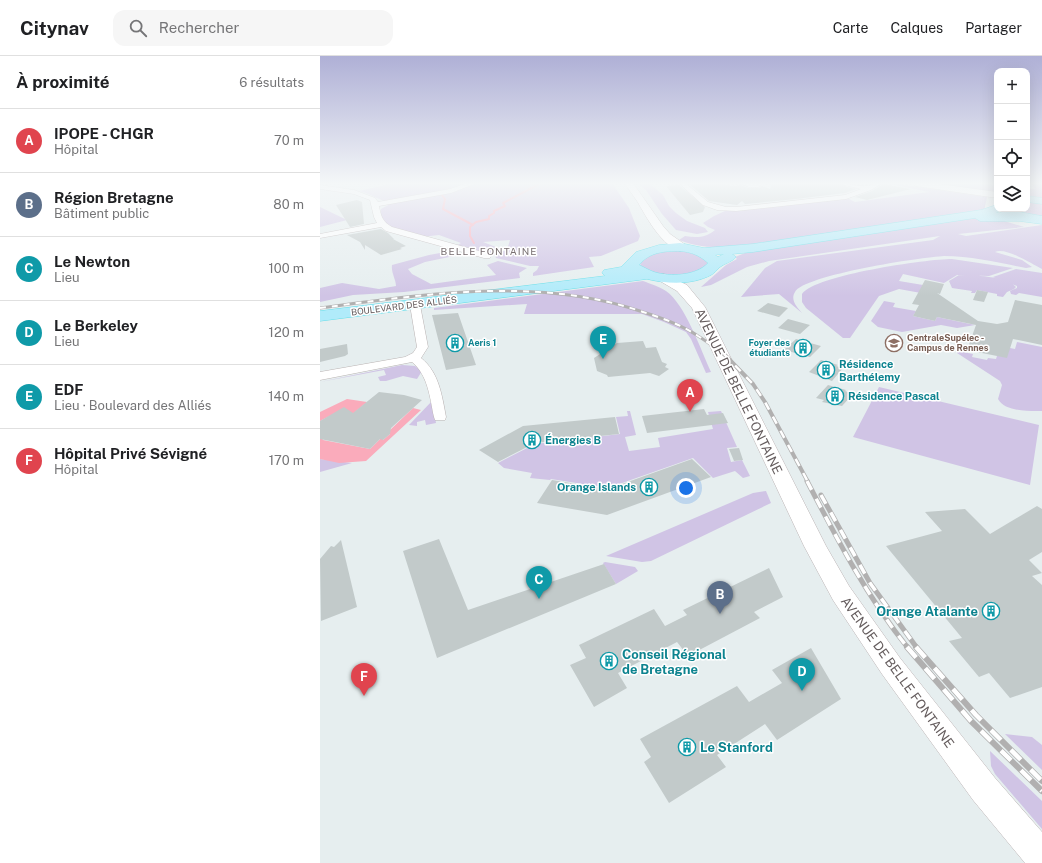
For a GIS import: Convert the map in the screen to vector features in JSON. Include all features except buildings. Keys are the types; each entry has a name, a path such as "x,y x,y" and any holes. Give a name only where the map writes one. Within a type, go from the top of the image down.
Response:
{"main road":[{"path":"654,221 670,241 684,248"},
{"path":"702,252 753,248 939,221"},
{"path":"653,250 659,242 656,224"},
{"path":"653,250 665,248 684,248 702,252 711,256 714,265"},
{"path":"635,260 634,263 638,269 648,274 664,278 684,278 702,274 710,270 714,265 753,248"},
{"name":"BOULEVARD DES ALLIÉS","path":"487,295 524,287 626,270 631,267 635,260 643,253 653,250"},
{"name":"BOULEVARD DES ALLIÉS","path":"320,316 648,274"},
{"name":"AVENUE DE BELLE FONTAINE","path":"702,274 693,282 691,286 693,299 815,546 841,593 891,666 984,789 1042,858"},
{"name":"AVENUE DE BELLE FONTAINE","path":"664,278 682,288 693,299"}],"street":[{"path":"379,221 381,225"},
{"path":"320,236 381,225 399,232 487,256"},
{"path":"320,376 413,358 423,347 415,305"},
{"path":"413,358 422,363 432,378 440,417"}],"shaded area":[{"path":"320,221 344,221 320,227"},
{"path":"383,221 634,221 640,236 638,241 601,256 589,257 594,267 533,276 533,273 539,266 530,266 496,258 494,254 507,250 510,240 483,242 501,249 487,255 456,246 461,243 439,235 421,237 397,230 385,224"},
{"path":"668,221 687,221 705,228 708,232 697,234 676,230"},
{"path":"707,221 919,221 740,247 710,247 694,245 679,240 685,236 701,237 712,233 715,230 703,223"},
{"path":"950,221 1003,221 1024,227 958,234 966,236 1042,225 1042,269 1012,254 1000,251 995,252 1022,260 1032,267 1026,268 986,260 944,256 890,263 840,273 819,279 803,286 795,292 793,298 802,313 779,294 741,297 765,268 777,261 933,240 940,236 769,261 747,267 711,285 701,287 726,265 737,259 735,257 750,251"},
{"path":"664,250 689,251 708,261 706,266 695,272 678,275 658,274 641,267 640,263 644,257"},
{"path":"440,253 457,253 459,255 425,262 408,269 412,274 431,284 496,275 487,265 498,261 527,268 519,273 520,278 404,292 353,295 320,302 320,288 342,283 379,289 396,286 392,265"},
{"path":"952,259 1013,268 989,276 957,275 944,283 903,274 899,281 923,285 933,292 932,295 899,289 879,296 850,338 843,338 806,308 802,302 802,294 811,287 827,281 872,269"},
{"path":"1016,269 1042,273 1042,297 1019,293 1016,295 1011,294 1010,291 1017,288 1017,286 993,277"},
{"path":"959,275 997,278 1005,280 1016,287 1007,292 1003,297 997,296 997,294 977,290 975,293 971,293 972,291 952,288 949,281"},
{"path":"643,281 666,291 680,306 692,328 711,372 706,373 691,339 686,332 642,314 524,314 527,304 434,310 434,308"},
{"path":"884,301 895,303 893,307 916,311 913,316 935,321 937,317 975,325 957,328 941,325 902,332 878,327 871,321"},
{"path":"1017,342 1042,347 1042,411 1012,409 1001,403 998,399 1002,385 1000,381 957,353 957,351 973,354 972,357 987,360 988,358 996,359 997,356 1010,348 1015,349"},
{"path":"402,365 415,366 422,371 417,379 403,376 386,381 380,381 378,377 386,375 384,370 320,382"},
{"path":"879,387 1039,425 1030,485 853,437"},
{"path":"347,399 367,402 338,426 345,408 320,421 320,412"},
{"path":"432,401 436,423 426,425 425,420 417,422 417,426 409,425"},
{"path":"413,408 421,410 366,461 339,463 320,459 320,434 323,440 370,449 382,437 383,440 390,434 390,432 388,432"},
{"path":"627,411 630,411 636,435 625,437 629,451 660,447 658,438 713,429 708,412 721,411 737,447 727,448 731,462 742,460 750,476 743,478 735,471 713,478 693,458 608,488 551,479 530,478 532,473 504,468 498,463 535,444 620,434 616,417 628,416"},
{"path":"320,459 352,463 320,472"},
{"path":"766,491 771,503 651,561 642,562 606,556 753,493"},
{"path":"605,562 635,567 638,571 616,584 603,563"},
{"path":"1005,734 1032,737 1042,745 1042,770"},
{"path":"990,751 1042,801 1042,829 995,774 991,766"}],"waterway":[{"path":"465,221 473,225"},
{"path":"473,225 482,221"},
{"path":"473,225 470,227 470,236 474,243"}],"railway":[{"path":"320,308 401,298 483,291 523,291 564,294 604,301 665,319 692,332 725,355"},
{"path":"725,355 753,384 765,402 808,482"},
{"path":"807,481 853,567 879,609 908,648"},
{"path":"821,495 870,583 917,648"},
{"path":"907,647 971,721 1042,791"},
{"path":"916,647 976,715 1042,781"}],"place":[{"name":"Aeris 1","path":"455,343"},
{"name":"CentraleSupélec - Campus de Rennes","path":"894,343"},
{"name":"Foyer des étudiants","path":"803,348"},
{"name":"EDF","path":"603,359"},
{"name":"Résidence Barthélemy","path":"826,370"},
{"name":"Résidence Pascal","path":"835,396"},
{"name":"IPOPE - CHGR","path":"690,412"},
{"name":"Énergies B","path":"532,440"},
{"name":"Orange Islands","path":"649,487"},
{"name":"Le Newton","path":"539,599"},
{"name":"Orange Atalante","path":"991,611"},
{"name":"Région Bretagne","path":"720,614"},
{"name":"Conseil Régional de Bretagne","path":"609,661"},
{"name":"Le Berkeley","path":"802,691"},
{"name":"Hôpital Privé Sévigné","path":"364,696"},
{"name":"Le Stanford","path":"687,747"}],"district":[{"name":"BELLE FONTAINE","path":"489,251"}]}
